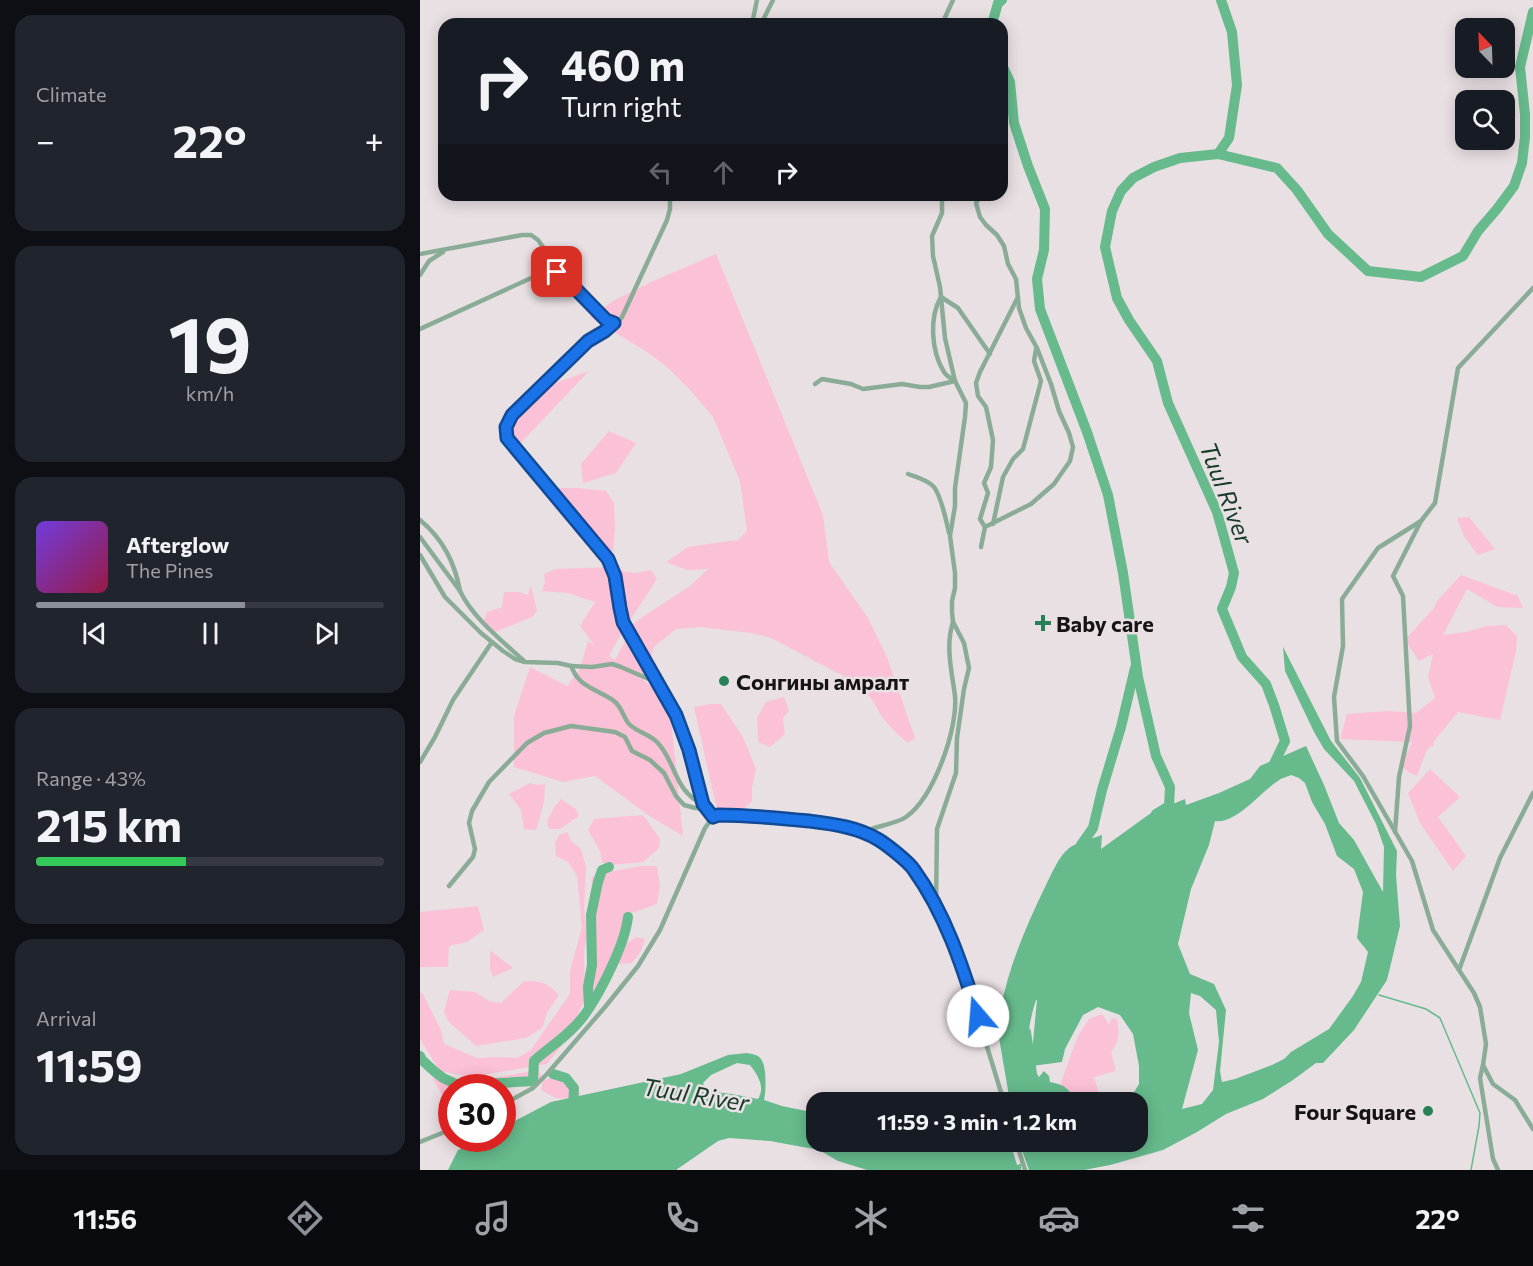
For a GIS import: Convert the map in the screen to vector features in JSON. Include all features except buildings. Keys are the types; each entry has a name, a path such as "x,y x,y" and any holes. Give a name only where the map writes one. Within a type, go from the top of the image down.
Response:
{"street":[{"path":"753,18 757,0"},
{"path":"764,18 773,0"},
{"path":"945,18 953,0"},
{"path":"670,201 667,220 622,317 588,341 512,415 505,432 510,442 608,559 615,576 623,622 670,703 682,729 704,806 713,817"},
{"path":"942,201 942,213 932,236 933,256 941,297 945,338 955,381 966,403 950,536"},
{"path":"978,201 980,218 997,235 1004,246 1008,264 1016,279 1019,308 1051,384 1073,447 1070,461 1054,484 1031,504 986,527"},
{"path":"420,254 531,235 538,240 563,276 606,320 614,323"},
{"path":"420,275 429,261 446,250"},
{"path":"420,329 542,273 557,272 563,276"},
{"path":"1395,832 1399,777 1410,726 1403,596 1393,576 1421,521 1436,503 1458,368 1533,288"},
{"path":"941,297 958,308 990,354"},
{"path":"941,297 935,306 933,319 935,346 945,374 955,381"},
{"path":"986,527 980,519 988,493 984,483 991,467 993,440 986,407 978,396 976,383 1018,297"},
{"path":"993,524 1003,477 1012,459 1023,449 1041,381 1034,362 1036,348"},
{"path":"815,384 822,379 851,384 863,389 902,384 929,387 955,381"},
{"path":"863,832 904,818 922,801 944,759 956,712 950,645 955,573 950,536 941,502 934,487 923,479 908,474"},
{"path":"420,520 433,531 449,556 457,574 460,591"},
{"path":"1421,521 1378,548 1342,599 1343,646 1334,697 1337,741 1363,776 1412,861 1433,930 1474,993 1480,1007 1486,1044 1480,1078 1493,1159 1497,1170"},
{"path":"981,547 986,527"},
{"path":"420,537 478,615 525,662"},
{"path":"420,555 445,597 473,626 515,659 571,666 592,667 612,664 658,683"},
{"path":"936,908 937,829 956,773 957,738 969,668 964,643 953,622"},
{"path":"420,762 453,700 492,642"},
{"path":"571,666 579,680 614,701 622,709 630,725 655,740 666,754 675,776 686,793 694,801 704,806"},
{"path":"449,886 473,857 475,849 469,823 472,811 489,782 527,743 544,733 571,726 615,732 625,737 632,751 650,760 664,773 676,796 684,805 695,808 704,806"},
{"path":"1459,970 1500,858 1533,792"},
{"path":"516,1097 533,1088 547,1074 638,966 660,930 705,828 713,817 718,815 762,816 837,825 863,832 880,840 913,868 936,908 961,962 1001,1092"},
{"path":"1483,1065 1493,1084 1515,1100 1533,1128"},
{"path":"420,1142 438,1135"},
{"path":"1019,1152 1024,1170"}],"shaded area":[{"path":"716,254 823,515 829,562 868,618 887,657 915,738 908,743 896,733 882,717 871,698 847,678 771,638 751,633 700,627 676,629 654,647 643,680 669,699 683,836 651,817 595,776 563,782 514,767 514,716 530,667 567,686 580,669 588,641 595,646 580,626 595,602 568,593 542,591 545,583 544,574 556,569 614,567 635,573 651,570 657,579 609,656 615,660 635,622 690,586 708,569 687,570 666,562 688,547 737,541 747,531 740,481 713,417 669,369 650,354 590,317 613,301 651,282"},
{"path":"589,371 514,450 507,432 521,408 555,383"},
{"path":"609,431 636,443 616,473 583,483 581,464"},
{"path":"549,488 606,491 614,503 613,551 595,549 580,523"},
{"path":"1469,517 1495,549 1478,555 1464,536 1457,518"},
{"path":"1461,575 1518,596 1523,608 1497,607 1467,589 1443,635 1487,626 1506,625 1517,636 1516,651 1500,720 1458,712 1434,741 1434,746 1430,746 1426,752 1417,776 1401,766 1412,742 1340,739 1347,714 1387,711 1416,713 1435,698 1428,677 1433,654 1419,661 1405,640"},
{"path":"531,585 537,611 532,617 495,632 484,621 487,612 502,607 504,592 519,592 528,595"},
{"path":"784,697 789,711 783,718 785,734 770,747 758,742 757,718 766,702"},
{"path":"721,704 743,737 756,769 752,801 736,816 717,810 694,707"},
{"path":"1430,769 1460,797 1438,817 1466,856 1453,871 1420,823 1408,793"},
{"path":"530,783 545,784 544,802 536,830 524,829 521,810 509,794"},
{"path":"561,799 576,809 579,816 560,829 549,829 547,821"},
{"path":"643,815 660,839 659,848 643,862 610,865 602,862 600,851 588,830 594,819"},
{"path":"567,832 571,841 581,849 586,867 585,999 573,1025 562,1045 547,1064 489,1074 456,1074 440,1071 420,1039 420,992 441,1030 444,1044 477,1058 517,1058 530,1051 570,994 570,971 582,927 577,876 568,862 556,856 555,843 559,835"},
{"path":"642,866 657,866 660,886 657,904 626,915 621,934 595,999 589,1001 588,993 593,964 590,922 592,877 601,873"},
{"path":"478,906 484,930 467,942 449,946 448,967 420,967 420,912"},
{"path":"637,937 645,939 641,951 632,963 618,964 621,946"},
{"path":"490,950 513,968 493,977 490,969"},
{"path":"524,981 543,983 559,995 548,1011 542,1028 526,1038 476,1046 448,1021 444,1011 450,990 475,992 489,1001 501,1003"},
{"path":"1102,1014 1109,1025 1112,1018 1117,1019 1118,1036 1111,1052 1116,1071 1094,1077 1098,1092 1063,1092 1061,1083 1077,1038 1089,1019"},
{"path":"539,1070 541,1077 537,1084 524,1083 516,1085 516,1074"},
{"path":"555,1076 581,1094 577,1099 556,1098 541,1090 543,1081"},
{"path":"432,1077 438,1079 438,1088"}],"water":[{"path":"1283,647 1331,741 1360,778 1397,851 1396,875 1400,926 1387,980 1354,1030 1323,1063 1316,1063 1263,1099 1226,1114 1163,1150 1084,1170 1029,1170 1023,1152 1148,1152 1148,1092 1134,1092 1139,1084 1139,1066 1133,1034 1120,1015 1098,1007 1083,1015 1065,1049 1062,1062 1032,1066 1039,1077 1044,1071 1049,1076 1050,1082 1059,1084 1069,1092 1008,1092 998,1032 998,1012 1025,931 1061,856 1068,849 1102,835 1101,849 1151,813 1185,799 1186,805 1219,793 1250,779 1260,766 1306,746 1339,823 1354,840 1383,892 1384,847 1376,824 1354,781 1324,749 1285,671","holes":["1291,775 1305,783 1312,802 1325,824 1337,856 1354,869 1363,892 1357,938 1368,952 1361,982 1329,1029 1272,1065 1222,1082 1220,1071 1226,1010 1214,984 1190,974 1178,944 1191,889 1209,845 1215,821 1223,821 1240,812 1279,780","1191,993 1200,996 1216,1010 1219,1042 1213,1090 1202,1104 1182,1109 1198,1050 1189,1013","1037,1000 1031,1063 1028,1041"]},
{"path":"747,1053 755,1055 763,1063 765,1073 764,1100 806,1111 806,1148 770,1141 729,1138 718,1141 676,1170 448,1170 457,1152 516,1152 516,1120 551,1102 681,1074 728,1055","holes":["737,1063 750,1065 761,1085 758,1099 706,1091 703,1083 711,1075"]},
{"path":"822,1152 1013,1152 1017,1165 1021,1164 1021,1170 867,1170 838,1161"}],"waterway":[{"name":"Tuul River","path":"994,18 998,3 1002,0"},
{"name":"Tuul River","path":"1218,154 1229,138 1237,85 1232,32 1221,0"},
{"name":"Tuul River","path":"1270,772 1285,741 1266,684 1242,657 1222,609 1234,573 1217,512 1168,403 1157,361 1117,298 1105,247 1112,211 1121,191 1133,178 1154,167 1180,158 1218,154 1277,168 1297,190 1328,234 1368,271 1421,277 1463,256 1478,231 1514,186 1522,163 1525,137 1520,67 1533,12"},
{"name":"Tuul River","path":"1008,78 1014,123 1045,209 1044,250 1037,279 1040,309 1087,432 1108,495 1123,573 1138,677 1156,756 1170,787 1169,806 1156,814"},
{"path":"1078,853 1093,828 1135,668"},
{"path":"589,1007 588,987 592,965 591,915 602,870 609,867"},
{"path":"420,1056 434,1071 456,1084 533,1081 534,1061 573,1028 599,992 615,959 628,917"},
{"path":"1379,995 1426,1009 1440,1018 1480,1113 1471,1170"},
{"name":"Tuul River","path":"1026,1032 1035,1092"},
{"path":"553,1074 566,1078 574,1088 573,1109"}],"place":[{"name":"Baby care","path":"1043,623"},
{"name":"Сонгины амралт","path":"724,681"},
{"name":"Four Square","path":"1428,1111"}],"route":[{"path":"557,272 606,320 614,323 588,341 512,415 505,432 510,442 598,545 611,564 623,622 676,715 689,750 703,804 713,817 718,815 762,816 837,825 857,830 880,840 913,868 936,908 961,962 978,1016"}]}
